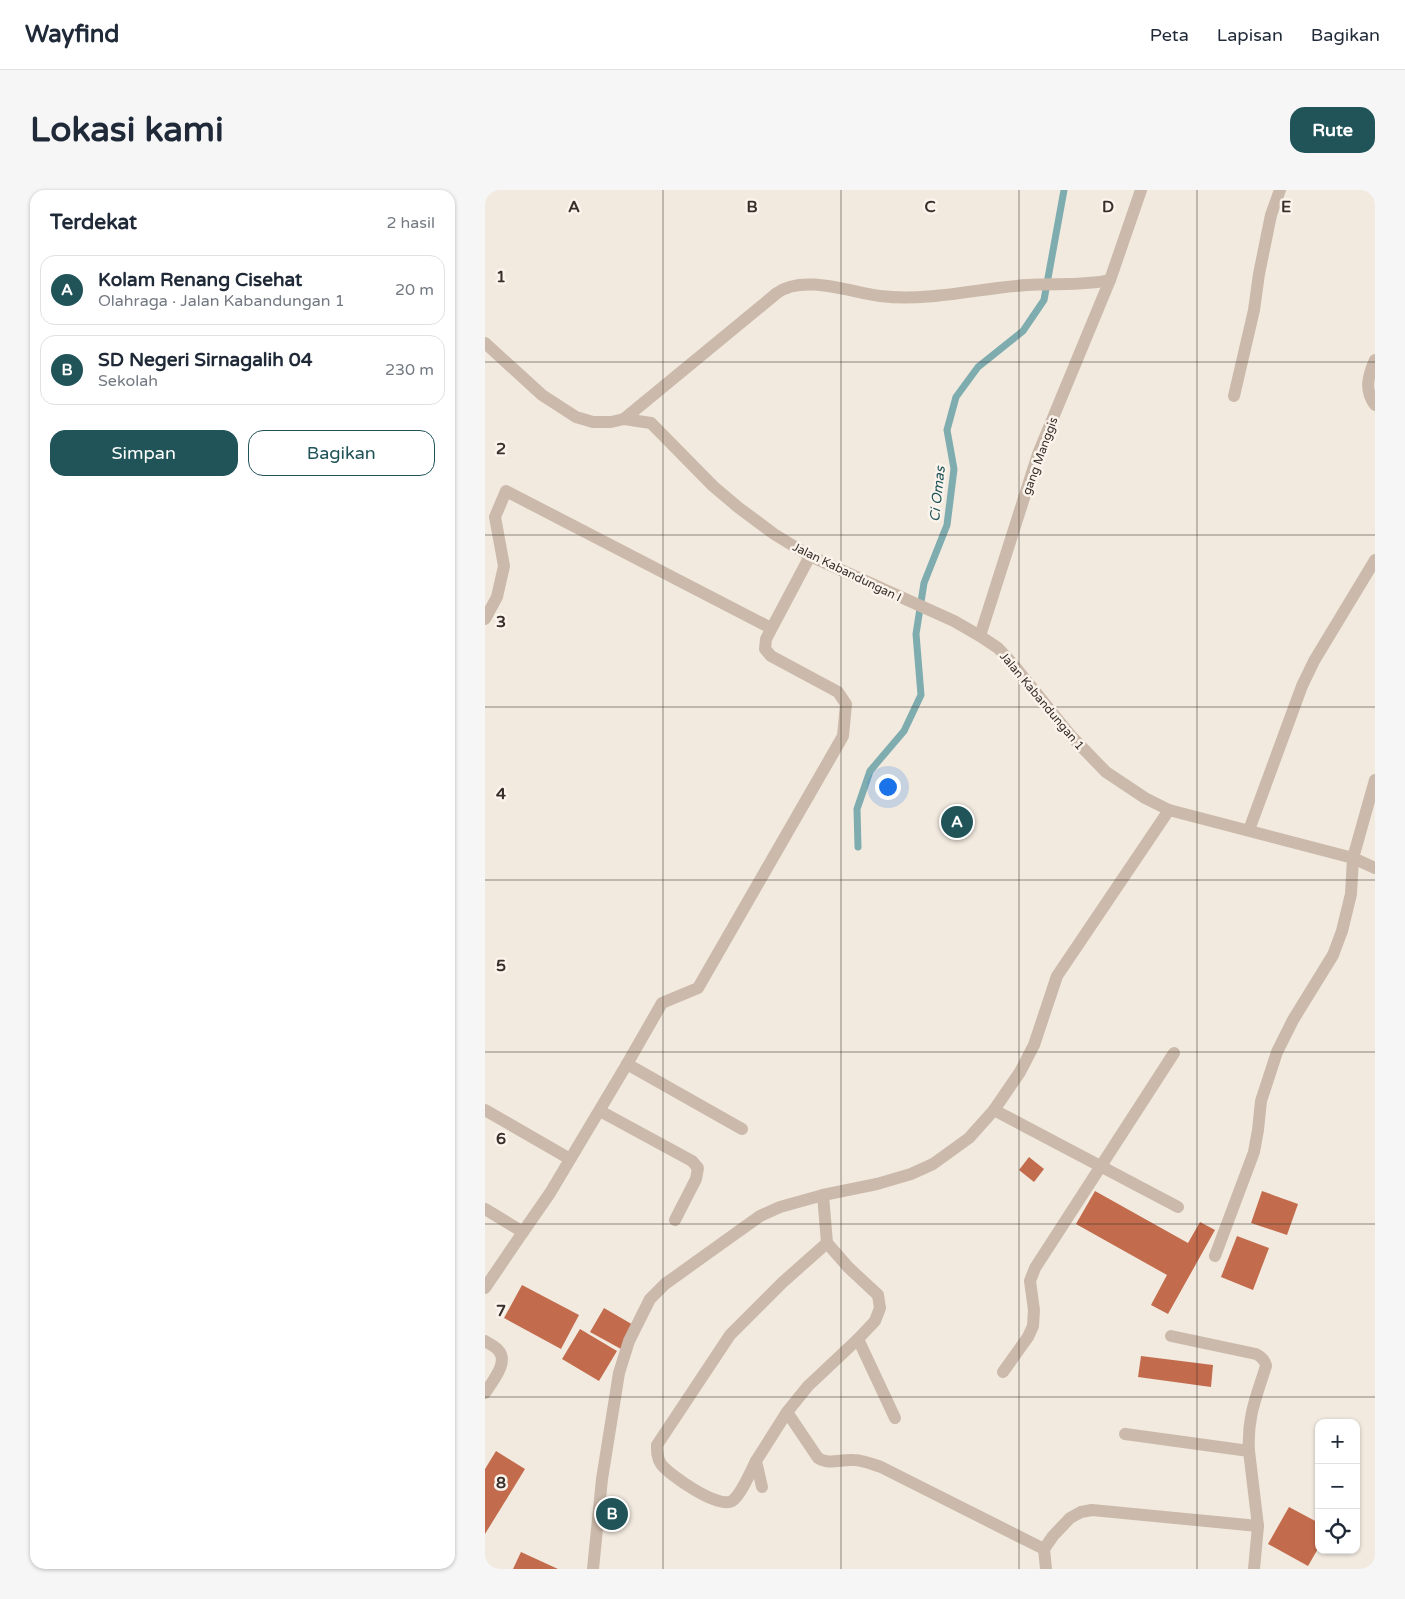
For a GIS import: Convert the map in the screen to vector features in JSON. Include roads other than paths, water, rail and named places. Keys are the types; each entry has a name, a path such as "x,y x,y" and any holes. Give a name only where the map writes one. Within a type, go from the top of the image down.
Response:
{"street":[{"name":"gang Manggis","path":"980,636 1038,454 1111,280 1141,190"},
{"path":"1234,396 1254,310 1271,215 1280,190"},
{"path":"485,343 542,395 577,417 593,422 611,422 624,418 777,293 793,285 814,285 897,298 1027,285 1111,280"},
{"path":"1375,360 1369,374 1368,392 1375,405"},
{"name":"Jalan Kabandungan I","path":"624,418 651,423 713,486 774,534 810,556 909,602"},
{"path":"485,619 497,597 504,566 495,516 506,491 771,628"},
{"path":"485,1288 550,1193 662,1003 698,988 843,736 846,704 838,692 771,656 765,649 766,639 771,628 810,556"},
{"path":"1249,830 1302,686 1314,662 1375,560"},
{"name":"Jalan Kabandungan 1","path":"909,602 954,621 998,648 1012,662 1071,736 1106,772 1145,798 1169,810 1353,858 1375,868"},
{"path":"1215,1256 1254,1152 1261,1101 1277,1052 1293,1020 1333,955 1342,931 1351,894 1353,858 1375,780"},
{"path":"593,1569 602,1479 619,1373 629,1341 650,1300 665,1284 760,1216 823,1195 877,1184 911,1174 933,1164 969,1138 994,1110 1020,1072 1034,1045 1057,976 1169,810"},
{"path":"1003,1372 1028,1337 1033,1326 1034,1310 1030,1281 1035,1268 1174,1053"},
{"path":"627,1064 742,1129"},
{"path":"485,1110 570,1159"},
{"path":"994,1110 1178,1207"},
{"path":"600,1111 692,1161 698,1168 696,1179 675,1220"},
{"path":"823,1195 827,1243 848,1267 878,1295 880,1308 875,1321 808,1386 787,1412 739,1492 731,1501 714,1501 667,1471 660,1462 657,1445 730,1335 794,1272 827,1243"},
{"path":"485,1209 523,1232"},
{"path":"1171,1336 1255,1354 1266,1362 1250,1414 1248,1432 1258,1526 1254,1569"},
{"path":"858,1339 895,1418"},
{"path":"485,1341 498,1349 502,1360 501,1366 485,1393"},
{"path":"787,1412 818,1458 823,1461 853,1460 881,1467 1044,1549"},
{"path":"1125,1434 1249,1451"},
{"path":"756,1461 762,1487"},
{"path":"1046,1569 1044,1549 1061,1525 1081,1512 1105,1510 1258,1526"}],"waterway":[{"name":"Ci Omas","path":"858,847 857,809 870,771 904,731 921,695 916,634 924,583 947,525 954,469 947,430 956,397 978,367 1023,331 1044,300 1064,190"}],"place":[{"name":"Kolam Renang Cisehat","path":"957,822"},
{"name":"SD Negeri Sirnagalih 04","path":"612,1514"}]}
